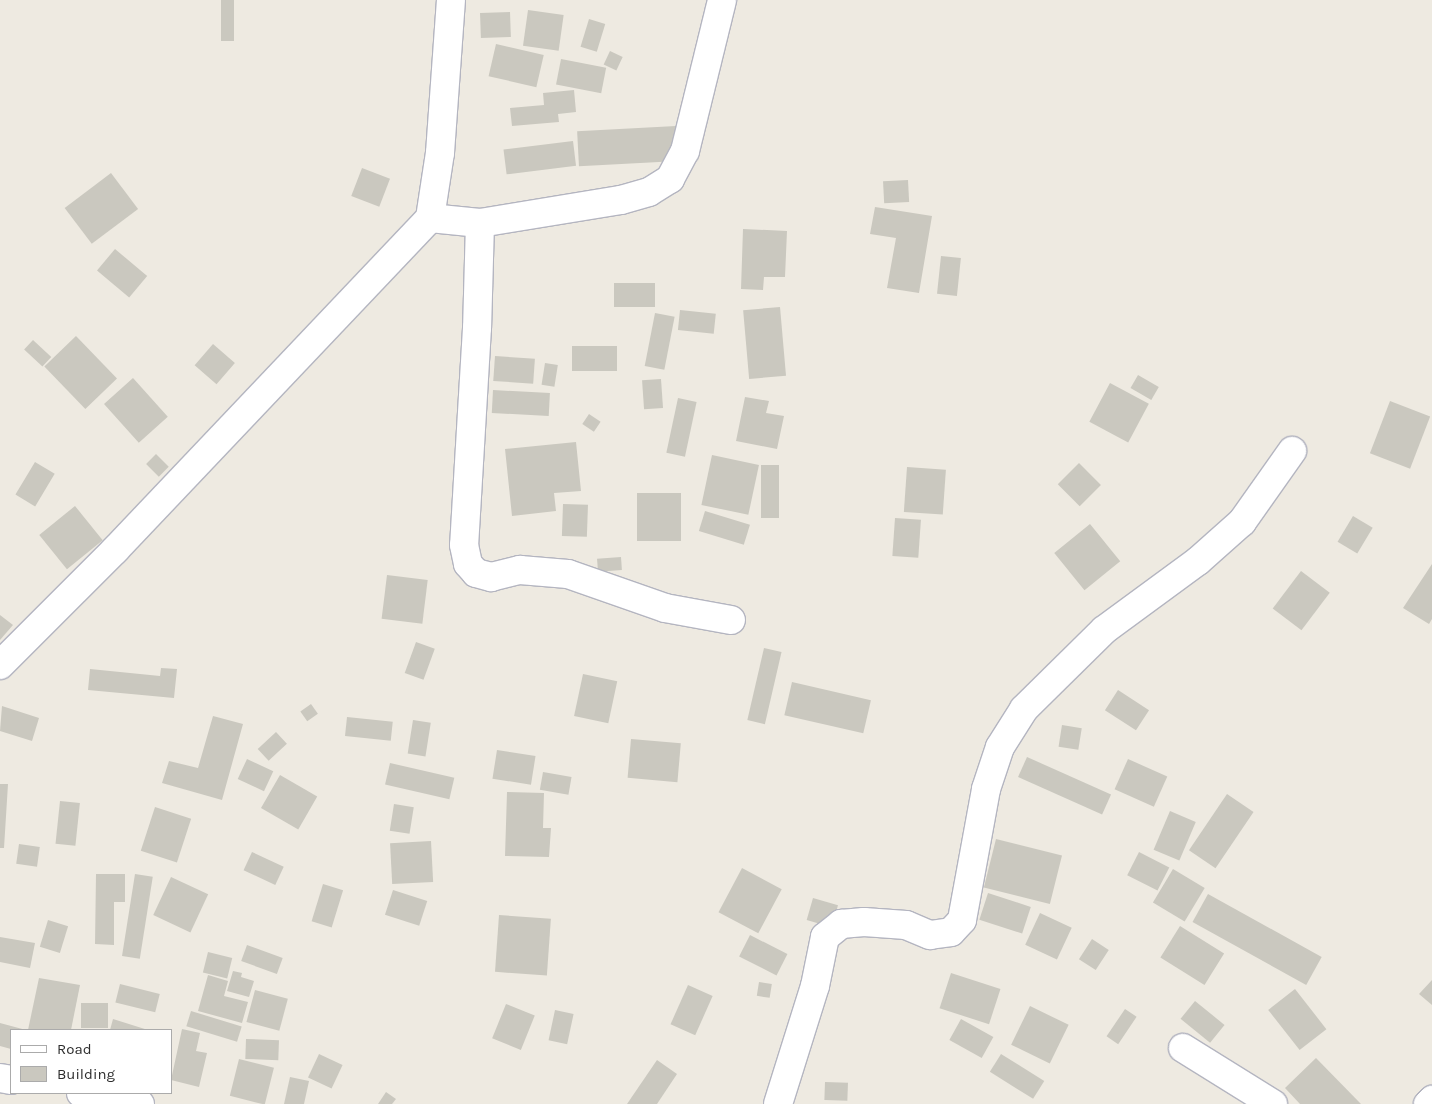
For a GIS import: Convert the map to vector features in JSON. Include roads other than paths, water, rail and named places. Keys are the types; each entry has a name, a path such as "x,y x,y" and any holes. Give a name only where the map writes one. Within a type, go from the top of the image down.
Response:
{"street":[{"path":"0,665 115,550 430,218 440,153 450,0"},
{"path":"430,218 480,223 621,200 649,192 670,178 685,151 722,0"},
{"path":"480,223 477,328 464,545 468,564 476,574 491,577 520,570 568,574 665,608 731,620"},
{"path":"778,1104 814,986 825,937 841,924 864,922 906,925 930,935 951,932 962,920 986,789 1000,747 1024,709 1104,630 1198,561 1242,522 1292,451"},
{"path":"1183,1048 1272,1104"},
{"path":"87,1094 140,1104"},
{"path":"1428,1104 1432,1100"}]}
